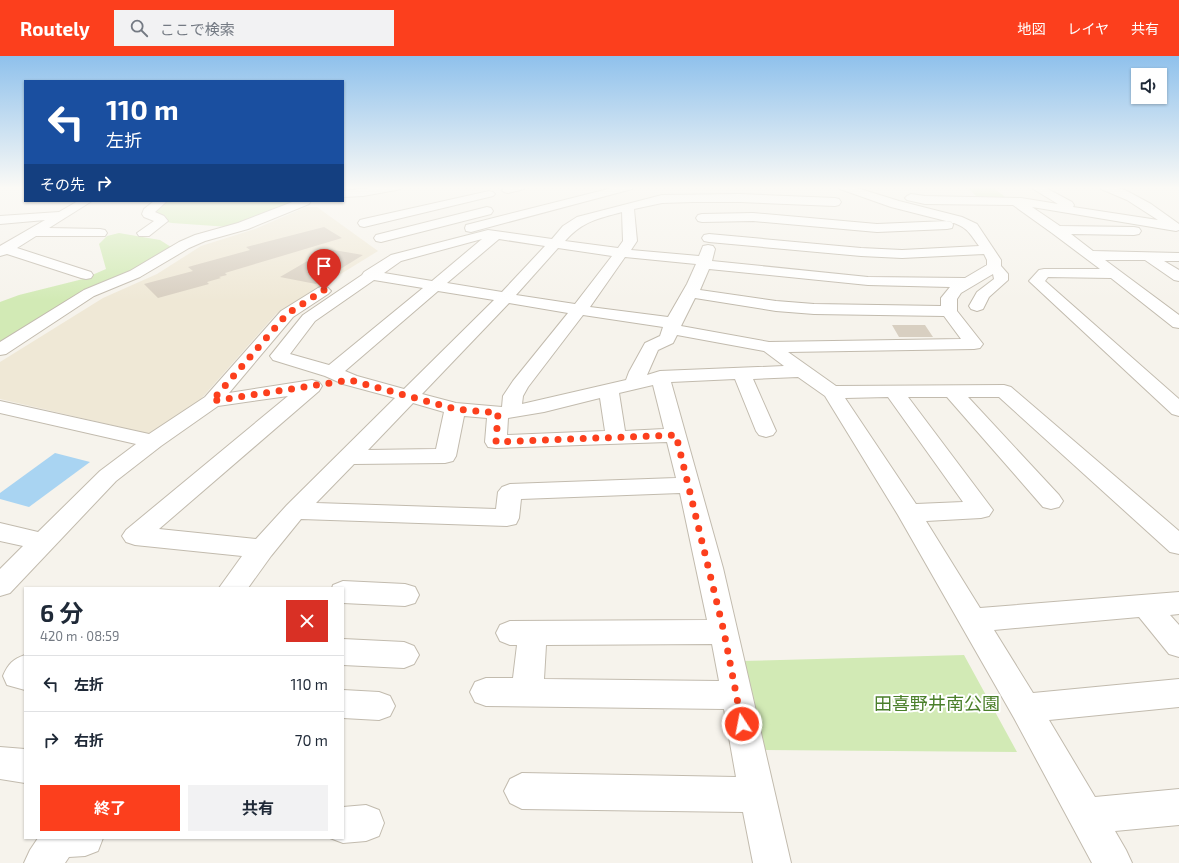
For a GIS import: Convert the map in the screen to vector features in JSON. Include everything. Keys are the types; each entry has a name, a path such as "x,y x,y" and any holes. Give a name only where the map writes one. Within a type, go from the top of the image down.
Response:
{"street":[{"path":"3,251 47,225"},
{"path":"144,233 157,225"},
{"path":"0,350 89,293 141,271 184,245 200,238 246,225"},
{"path":"381,238 432,225"},
{"path":"458,225 466,229"},
{"path":"482,225 390,250 372,258 364,271 309,318 279,356 332,372 350,380 455,409 504,412 609,390 648,380 802,371"},
{"path":"242,587 262,548 295,511 408,395 506,298 554,243 574,225"},
{"path":"629,225 630,241 580,310 520,385 513,396 504,412 496,442 676,435"},
{"path":"704,225 709,238 708,251 692,293 666,339 651,347 638,372 648,380 676,435 724,632 756,795 772,863"},
{"path":"828,225 877,228 953,225"},
{"path":"969,225 988,250 994,260 994,267 1001,274 1001,280 982,295 977,306"},
{"path":"1049,225 1179,323"},
{"path":"1153,225 1178,229"},
{"path":"851,227 861,252 879,321 890,344"},
{"path":"1057,230 1178,229"},
{"path":"7,234 37,232 100,233"},
{"path":"364,271 396,258 488,234 622,252 868,281 969,283"},
{"path":"332,372 496,235"},
{"path":"709,238 861,252 902,254 988,250"},
{"path":"3,251 86,275"},
{"path":"1088,255 1179,257"},
{"path":"1149,256 1179,277"},
{"path":"364,271 434,286 672,326 769,346 974,344 949,311 949,298 956,290 994,267"},
{"path":"1115,274 1044,273 1036,281 1179,410"},
{"path":"0,586 5,583 42,542 108,476 153,441 212,401 287,314 333,284"},
{"path":"692,293 776,306 814,309 879,321 949,311"},
{"path":"769,346 832,392 909,513 973,620 1113,863"},
{"path":"742,374 766,431"},
{"path":"212,401 350,380"},
{"path":"262,548 135,536 312,386"},
{"path":"609,390 616,437"},
{"path":"832,392 1004,391 1179,545"},
{"path":"895,392 980,510 909,513"},
{"path":"953,392 1051,502"},
{"path":"0,407 153,441"},
{"path":"347,458 445,456 455,409"},
{"path":"295,511 507,518 510,492 689,485"},
{"path":"0,532 42,542"},
{"path":"344,592 405,595"},
{"path":"973,620 1179,603"},
{"path":"1146,606 1179,645"},
{"path":"527,692 522,633 724,632"},
{"path":"344,652 404,655"},
{"path":"24,669 18,676 24,677"},
{"path":"486,692 736,695"},
{"path":"1025,708 1179,693"},
{"path":"344,704 379,706"},
{"path":"0,763 24,766"},
{"path":"522,791 756,795"},
{"path":"1086,816 1179,807"}],"shaded area":[{"path":"265,225 341,225 378,251 276,314 200,400 150,434 0,399 0,362 103,298 157,274 201,246"}],"green space":[{"path":"196,225 235,225 229,227"},
{"path":"119,233 160,240 171,247 161,257 0,344 0,302 19,295 83,279 106,269 99,244 107,236"},
{"name":"田喜野井南公園","path":"964,655 1017,752 764,750 741,661"}],"water":[{"path":"55,453 90,462 29,507 0,499 0,493"}],"building":[{"path":"324,227 342,238 225,273 227,275 207,282 209,284 158,298 144,284 193,271 188,267 250,250 246,247"},
{"path":"328,249 363,255 316,284 280,277"},
{"path":"892,325 925,325 933,337 899,337"}],"route":[{"path":"324,290 287,314 212,401 350,380 455,409 498,413 496,442 676,435 724,632 742,724"}]}
